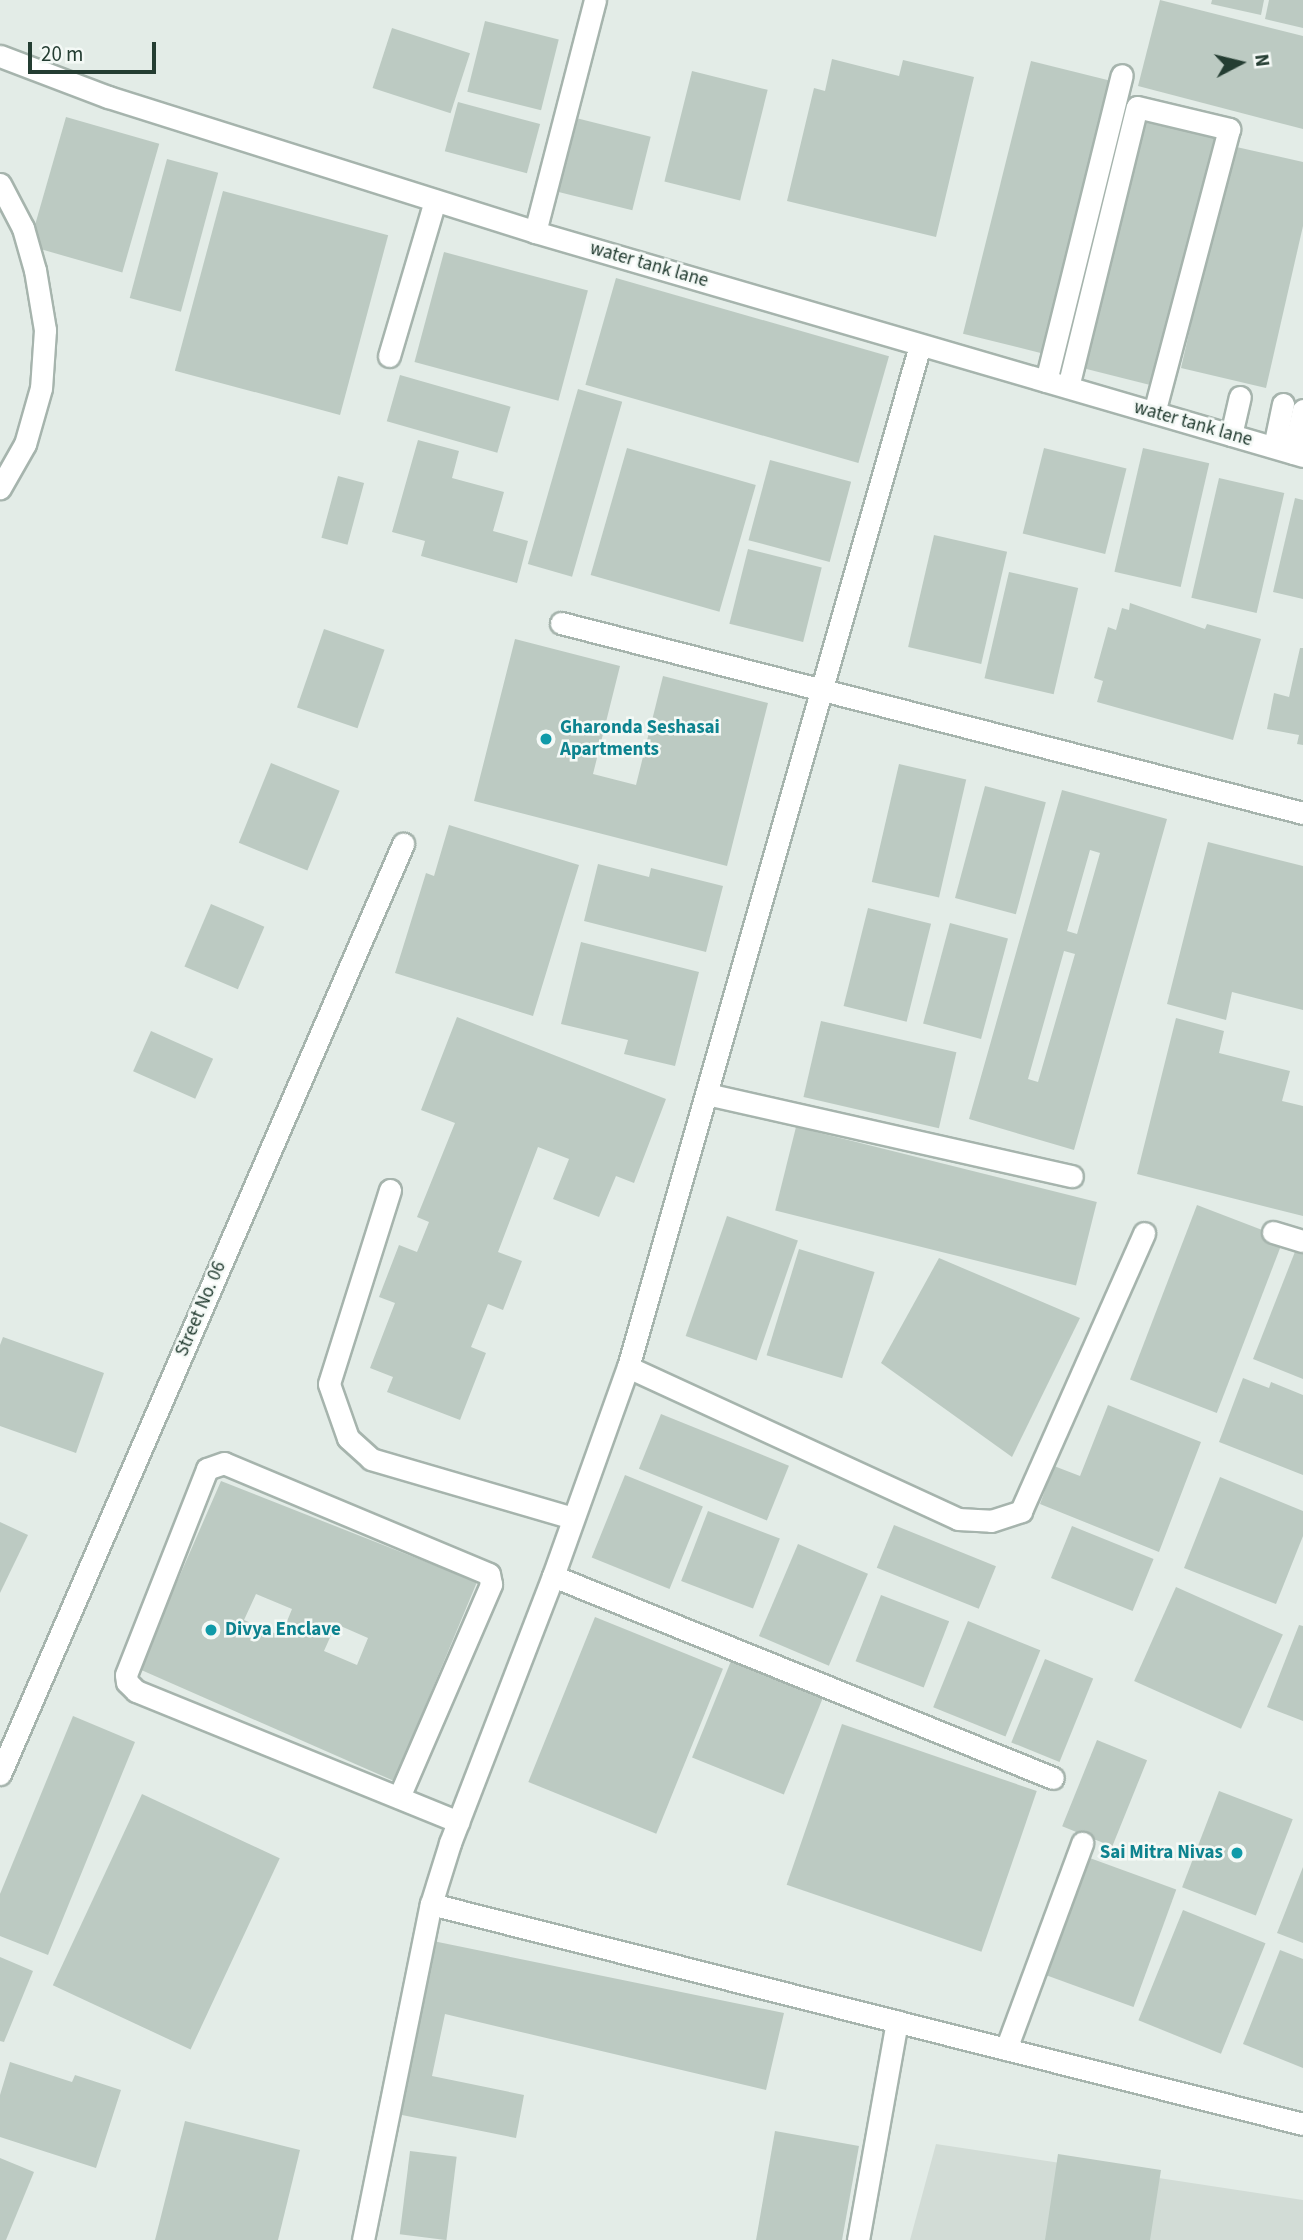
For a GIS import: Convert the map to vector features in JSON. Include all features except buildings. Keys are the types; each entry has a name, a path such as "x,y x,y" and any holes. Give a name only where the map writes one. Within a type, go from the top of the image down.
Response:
{"street":[{"path":"535,232 595,0"},
{"name":"water tank lane","path":"0,55 108,96 535,232 1290,452"},
{"path":"1046,381 1122,75"},
{"path":"1068,387 1137,107 1229,129 1154,412"},
{"path":"0,184 23,228 35,270 45,330 41,388 26,444 0,488"},
{"path":"389,356 435,201"},
{"path":"363,2240 431,1904 458,1822 628,1367 920,345"},
{"path":"1231,435 1240,397"},
{"path":"1283,404 1290,452"},
{"path":"1290,452 1303,411"},
{"path":"561,623 1303,813"},
{"name":"Street No. 06","path":"0,1774 402,844"},
{"path":"707,1094 1072,1176"},
{"path":"390,1189 329,1384 348,1438 371,1459 573,1518"},
{"path":"1273,1232 1303,1241"},
{"path":"628,1367 958,1519 991,1521 1021,1511 1144,1233"},
{"path":"399,1797 491,1584 489,1574 224,1463 207,1469 126,1675 127,1682 136,1691 458,1822"},
{"path":"552,1576 1053,1778"},
{"path":"1006,2049 1082,1843"},
{"path":"431,1904 1303,2124"},
{"path":"858,2240 897,2021"}],"shaded area":[{"path":"936,2144 1303,2200 1303,2240 910,2240"}],"place":[{"name":"Gharonda Seshasai Apartments","path":"546,739"},
{"name":"Divya Enclave","path":"211,1630"},
{"name":"Sai Mitra Nivas","path":"1237,1853"}]}
